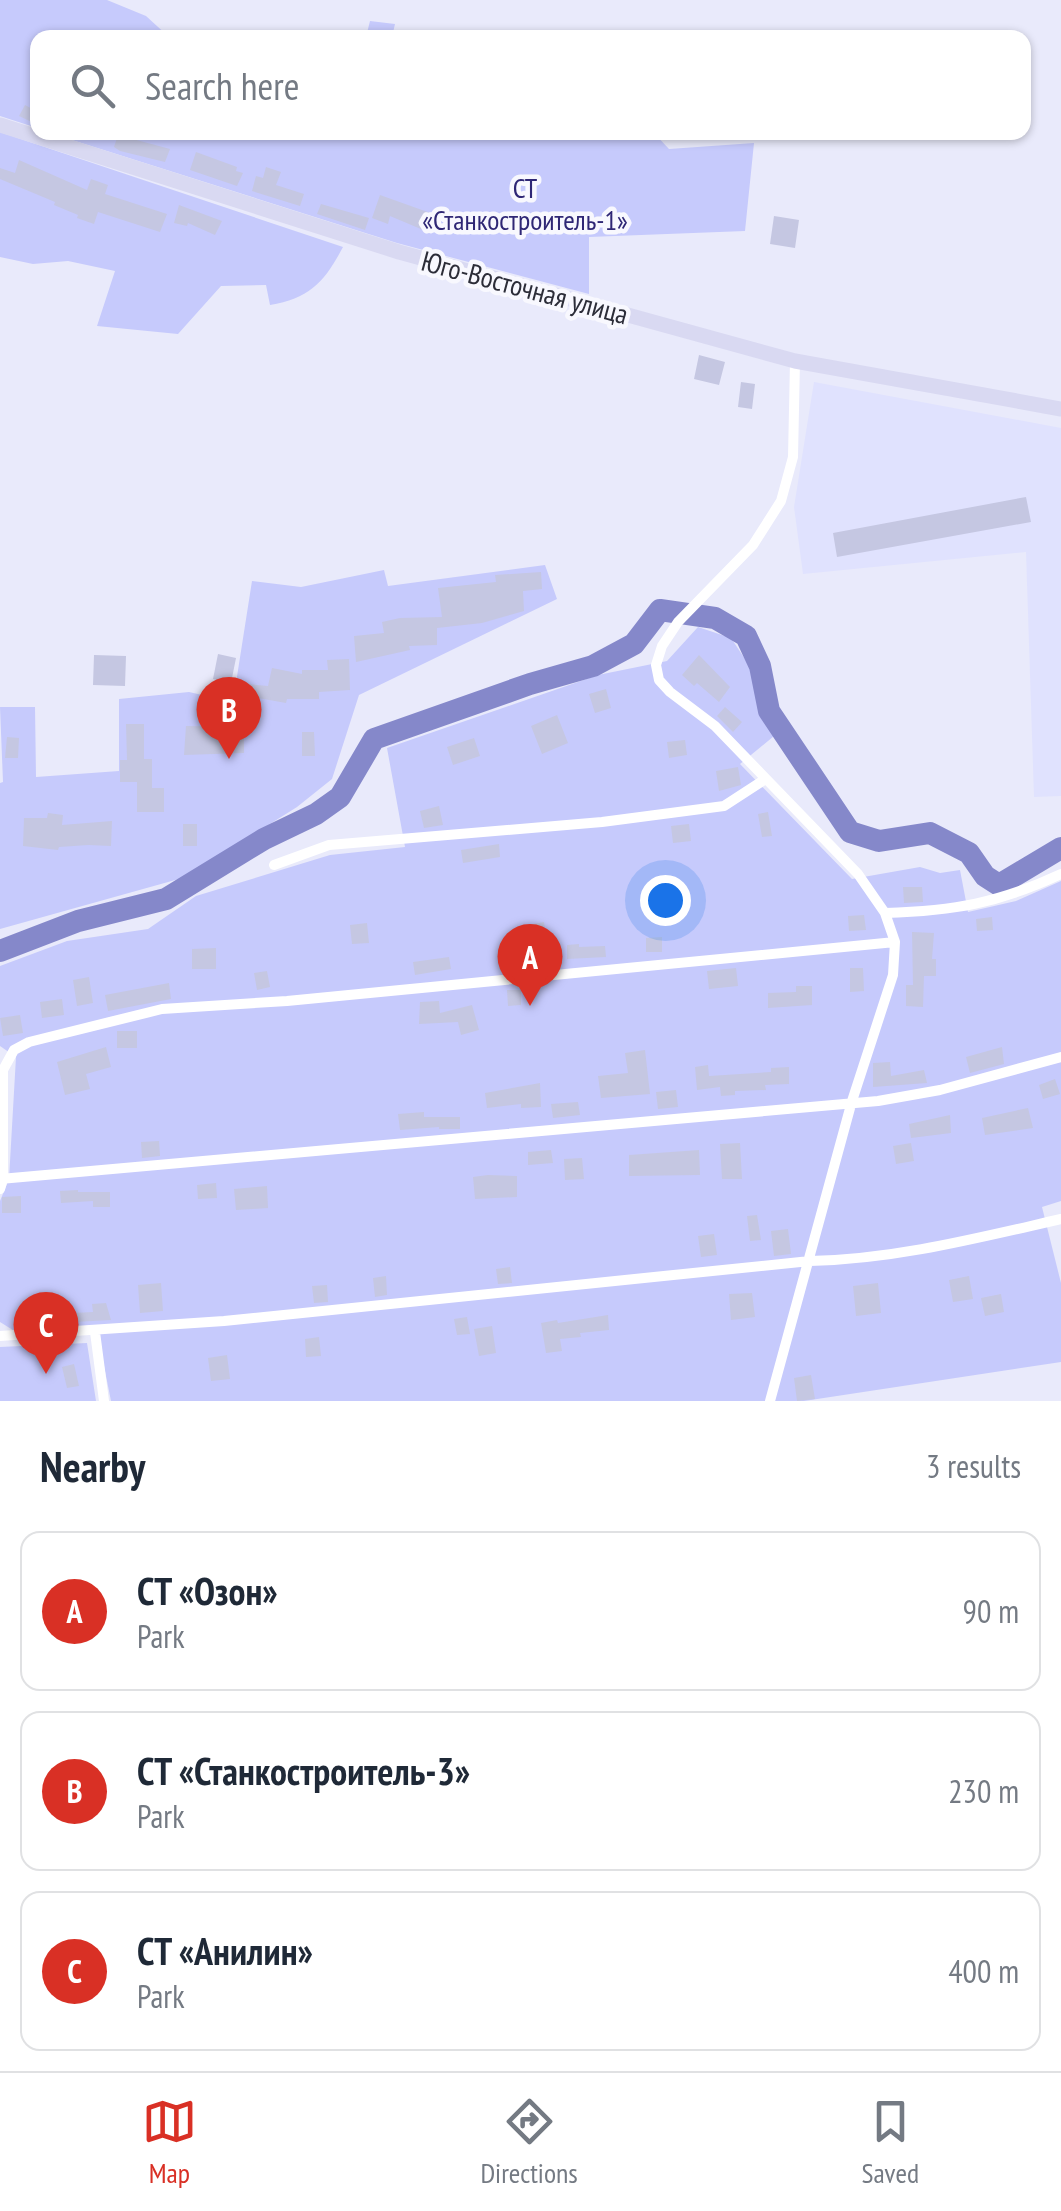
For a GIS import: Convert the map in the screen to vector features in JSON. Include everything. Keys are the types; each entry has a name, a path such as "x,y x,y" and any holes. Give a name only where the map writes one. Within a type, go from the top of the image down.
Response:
{"street":[{"name":"Юго-Восточная улица","path":"0,126 30,135"},
{"name":"Юго-Восточная улица","path":"44,140 400,252 795,361 1061,409"},
{"path":"770,1401 852,1101 892,975 895,942 885,913 858,874 715,726 670,692 659,680 656,665 662,646 678,622 753,545 781,500 793,457 795,361"},
{"path":"274,865 329,845 602,822 724,806 764,780"},
{"path":"885,913 969,906 1018,894 1061,874"},
{"path":"895,942 162,1010 29,1042 14,1050 3,1070 1,1182 878,1101 940,1090 1061,1056"},
{"path":"0,1336 95,1332 810,1261 860,1260 1061,1220"},
{"path":"95,1332 104,1401"}],"shaded area":[{"path":"814,382 1061,428 1061,796 1034,797 1026,552 803,574 794,507"}],"green space":[{"path":"0,0 107,0 146,16 161,30 30,30 30,126 0,116"},
{"path":"370,21 395,24 394,30 368,30"},
{"name":"СТ «Станкостроитель-1»","path":"0,132 343,247 315,286 284,302 270,305 266,285 221,286 178,334 97,326 115,271 68,261 33,264 0,257"},
{"name":"СТ «Станкостроитель-1»","path":"72,140 661,140 669,149 754,143 745,231 589,237 589,294 397,243"},
{"path":"545,565 557,599 359,695 332,779 297,807 186,877 0,929 0,707 35,707 36,777 119,771 119,699 189,692 233,702 252,581 301,587 384,570 388,586"},
{"path":"698,627 731,638 751,668 774,736 740,764 852,879 920,867 940,873 960,870 968,912 1016,901 1061,881 1061,1201 1042,1207 1061,1283 1061,1362 804,1401 111,1401 96,1326 16,1332 0,1322 0,1201 9,1179 16,1057 0,1046 0,966 67,941 148,929 196,896 330,855 405,847 387,748 598,675 667,661"},
{"path":"87,1343 96,1401 0,1401 0,1347"}],"building":[{"path":"25,105 30,108 30,121 19,116"},
{"path":"116,140 137,140 170,149 165,162 114,147"},
{"path":"196,152 237,167 236,171 243,173 237,186 190,170"},
{"path":"19,160 87,190 91,179 108,185 105,194 167,214 160,232 98,212 94,224 77,218 78,215 54,205 55,202 0,179 0,168 15,173"},
{"path":"266,167 281,172 276,185 304,194 300,206 252,191 256,176 263,178"},
{"path":"380,195 436,215 428,232 390,216 388,224 372,218"},
{"path":"321,204 369,218 365,230 317,214"},
{"path":"179,205 222,221 215,235 188,223 174,223"},
{"path":"774,216 799,220 795,248 770,244"},
{"path":"699,355 725,362 719,385 694,379"},
{"path":"741,382 755,384 752,409 738,407"},
{"path":"1026,497 1031,522 837,557 833,533"},
{"path":"541,572 542,589 523,591 524,611 482,623 437,628 437,645 409,646 410,650 356,662 354,636 384,633 382,622 400,618 442,617 438,588 496,582 495,575"},
{"path":"218,654 236,658 231,683 213,679"},
{"path":"94,655 126,656 125,686 93,685"},
{"path":"699,655 730,687 719,702 682,675"},
{"path":"349,659 350,690 319,692 319,699 287,699 286,703 253,697 252,702 236,701 237,683 268,686 272,668 302,674 302,670 328,670 327,660"},
{"path":"606,689 611,708 595,713 589,694"},
{"path":"725,707 742,722 733,732 717,716"},
{"path":"557,715 568,743 542,754 531,726"},
{"path":"126,724 144,724 144,759 152,759 152,788 164,788 164,812 137,812 137,782 120,782 120,760 127,760"},
{"path":"186,726 244,727 244,753 184,755"},
{"path":"302,732 314,732 315,756 302,756"},
{"path":"7,737 19,738 18,758 5,758"},
{"path":"474,738 480,756 453,765 447,747"},
{"path":"685,740 687,755 669,758 667,742"},
{"path":"738,767 741,785 719,791 716,771"},
{"path":"439,806 443,825 424,828 420,811"},
{"path":"768,812 772,836 762,837 758,814"},
{"path":"48,813 63,815 62,825 112,821 111,846 58,850 23,846 24,818 47,818"},
{"path":"183,824 197,824 197,846 183,846"},
{"path":"689,824 691,841 673,843 671,826"},
{"path":"499,844 500,857 463,863 461,850"},
{"path":"903,887 922,887 923,902 904,903"},
{"path":"864,915 866,930 849,931 848,916"},
{"path":"992,917 993,930 977,931 976,919"},
{"path":"544,922 548,950 526,953 522,926"},
{"path":"367,923 369,943 352,944 350,925"},
{"path":"912,932 934,933 932,959 936,959 936,976 924,976 923,1007 906,1006 906,985 913,985"},
{"path":"662,937 662,952 646,952 646,938"},
{"path":"567,945 605,946 606,957 567,959"},
{"path":"216,948 216,969 192,969 192,949"},
{"path":"449,957 451,969 415,975 413,962"},
{"path":"736,968 738,986 709,989 707,971"},
{"path":"850,968 863,968 864,991 850,992"},
{"path":"267,971 270,987 257,990 254,973"},
{"path":"89,977 93,1003 77,1006 73,980"},
{"path":"169,983 171,999 108,1011 105,995"},
{"path":"796,986 812,986 812,1005 768,1008 768,993 796,992"},
{"path":"507,990 521,990 521,1005 508,1006"},
{"path":"62,999 64,1015 42,1018 40,1002"},
{"path":"439,1001 440,1013 472,1005 479,1030 461,1035 458,1022 419,1024 420,1002"},
{"path":"20,1015 23,1033 3,1036 0,1018"},
{"path":"117,1031 137,1031 137,1048 117,1048"},
{"path":"106,1047 111,1067 86,1074 90,1089 65,1095 57,1062"},
{"path":"1002,1047 1004,1064 970,1073 966,1057"},
{"path":"645,1050 650,1094 601,1098 598,1076 628,1073 625,1053"},
{"path":"890,1062 891,1076 924,1070 927,1083 873,1087 873,1063"},
{"path":"708,1065 709,1076 789,1067 789,1084 765,1085 766,1090 735,1091 735,1095 721,1096 720,1087 697,1090 695,1067"},
{"path":"1055,1079 1060,1094 1043,1099 1039,1085"},
{"path":"540,1083 541,1107 521,1108 521,1104 487,1108 485,1093"},
{"path":"676,1090 678,1107 658,1109 656,1092"},
{"path":"578,1102 580,1115 553,1118 551,1104"},
{"path":"1028,1108 1033,1128 985,1135 982,1118"},
{"path":"424,1112 424,1117 460,1117 460,1129 400,1130 398,1114"},
{"path":"950,1115 951,1133 911,1138 909,1124"},
{"path":"159,1141 160,1156 142,1158 141,1142"},
{"path":"740,1143 742,1179 722,1179 720,1144"},
{"path":"911,1143 914,1161 896,1164 893,1146"},
{"path":"551,1150 553,1163 528,1165 528,1152"},
{"path":"699,1150 700,1175 629,1176 629,1155"},
{"path":"582,1158 584,1179 565,1180 564,1159"},
{"path":"517,1176 517,1197 475,1199 473,1177"},
{"path":"216,1183 217,1198 198,1199 197,1185"},
{"path":"267,1186 268,1208 236,1210 234,1189"},
{"path":"60,1191 110,1192 110,1207 93,1207 93,1201 61,1203"},
{"path":"21,1196 21,1213 2,1213 2,1197"},
{"path":"757,1215 761,1240 750,1241 747,1216"},
{"path":"788,1229 791,1254 774,1256 771,1231"},
{"path":"714,1234 717,1255 701,1257 698,1236"},
{"path":"510,1267 512,1283 498,1284 496,1269"},
{"path":"386,1276 387,1295 375,1297 373,1278"},
{"path":"969,1276 973,1299 953,1302 949,1280"},
{"path":"161,1283 163,1311 140,1313 138,1285"},
{"path":"878,1283 881,1313 856,1316 853,1286"},
{"path":"327,1285 328,1302 314,1303 312,1286"},
{"path":"752,1293 755,1317 731,1320 729,1294"},
{"path":"1001,1294 1004,1312 985,1316 981,1298"},
{"path":"106,1303 111,1320 74,1322 74,1313 93,1312 92,1304"},
{"path":"608,1315 609,1330 560,1339 562,1351 546,1353 541,1323"},
{"path":"467,1317 470,1334 457,1335 454,1319"},
{"path":"492,1326 496,1353 479,1356 474,1329"},
{"path":"319,1337 321,1356 306,1357 305,1339"},
{"path":"227,1355 230,1379 211,1381 208,1358"},
{"path":"74,1364 79,1386 67,1388 62,1367"},
{"path":"811,1375 815,1399 797,1401 794,1378"}],"waterway":[{"path":"0,951 78,921 166,899 340,797 374,739 593,666 634,644 660,610 715,618 746,636 760,666 769,711 850,832 879,841 930,833 969,853 985,876 999,885 1061,848"}],"place":[{"name":"СТ «Станкостроитель-3»","path":"229,759"},
{"name":"СТ «Озон»","path":"530,1006"},
{"name":"СТ «Анилин»","path":"46,1374"}]}
